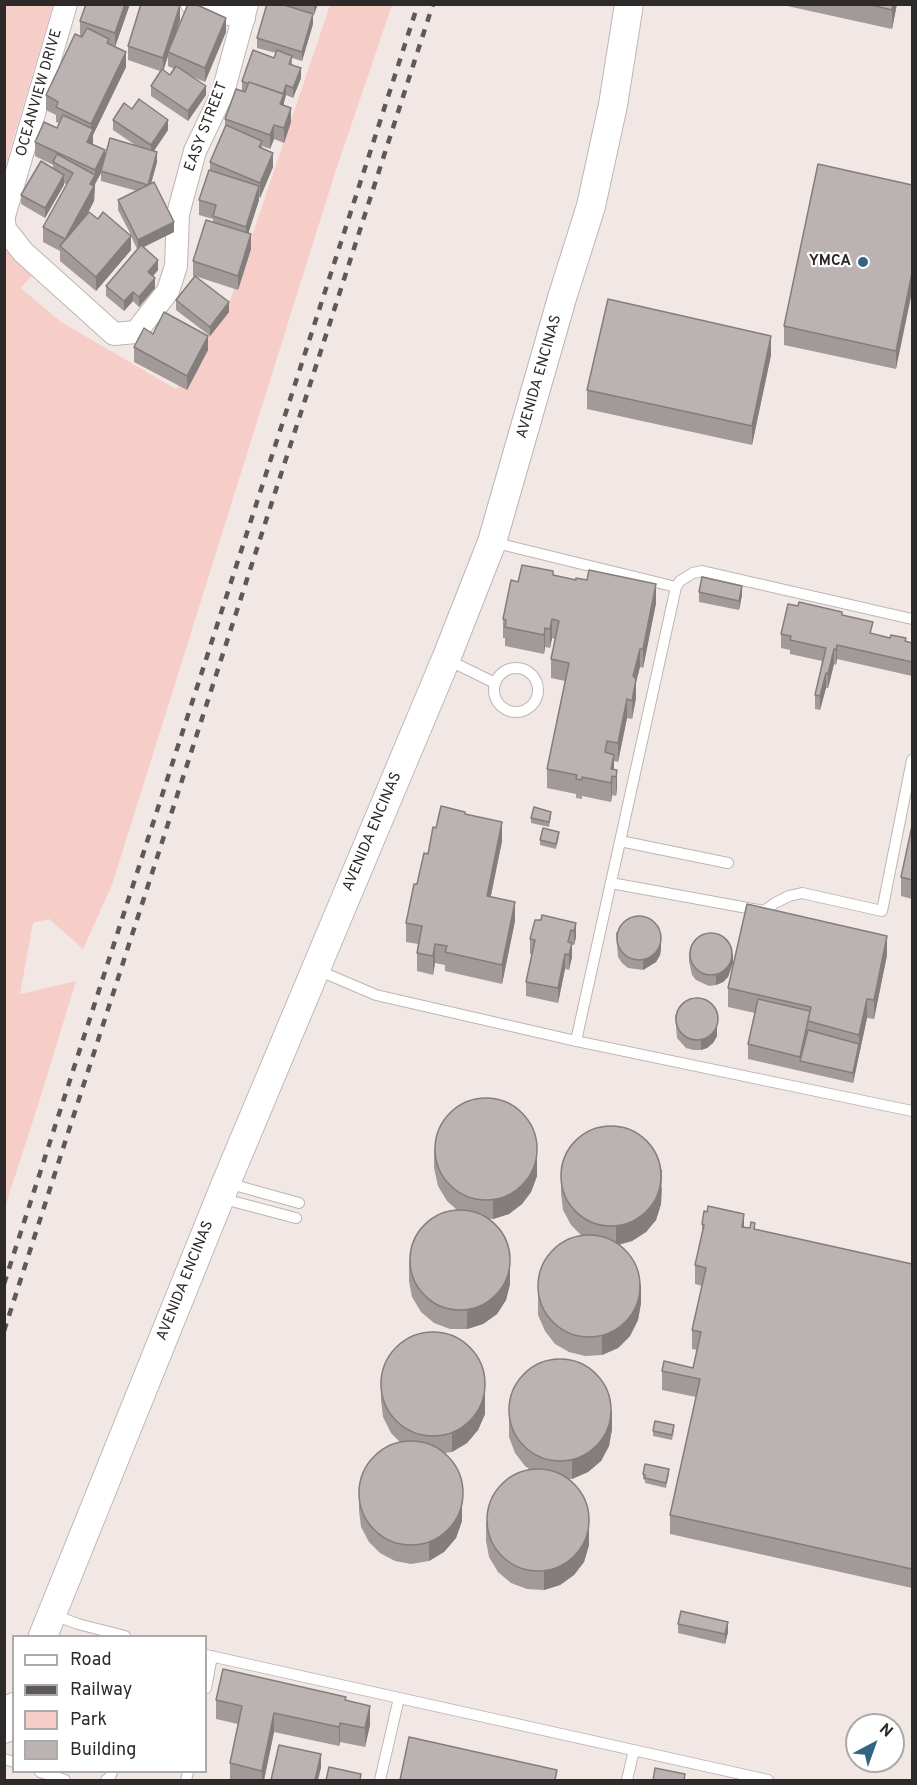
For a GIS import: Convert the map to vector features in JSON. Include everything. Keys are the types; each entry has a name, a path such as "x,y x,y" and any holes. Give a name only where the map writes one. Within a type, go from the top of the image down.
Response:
{"street":[{"name":"OCEANVIEW DRIVE","path":"4,216 66,4"},
{"path":"192,4 245,11"},
{"name":"AVENIDA ENCINAS","path":"47,1625 223,1191 446,659 492,542 562,298 591,206 613,105 629,4"},
{"name":"EASY STREET","path":"4,221 5,229 22,252 114,334 136,332 168,291 171,283 176,266 178,214 195,151 223,92 245,11"},
{"path":"4,1729 12,1711"}],"lane":[{"path":"492,542 676,587"},
{"path":"576,1041 676,587 680,581 693,573 702,572 912,619"},
{"path":"446,659 495,682"},
{"path":"519,668 532,674 537,680 539,694 532,707 518,713 511,712 504,709 495,697 495,682 504,671 519,668"},
{"path":"611,883 764,911 789,896 802,893 882,911 912,760"},
{"path":"620,841 728,863"},
{"path":"315,969 376,995 576,1041 912,1111"},
{"path":"223,1191 299,1203"},
{"path":"223,1191 296,1218"},
{"path":"47,1625 78,1624 121,1635"},
{"path":"207,1677 209,1655 768,1780"},
{"path":"380,1780 399,1698"},
{"path":"627,1780 634,1750"},
{"path":"44,1773 61,1777"}],"green space":[{"path":"4,5 53,5 5,167"},
{"path":"330,5 392,5 335,173 112,885 83,949 49,919 33,923 20,994 76,981 5,1207 5,240 33,274 21,288 61,322 176,389 231,298"}],"building":[{"path":"86,4 125,4 115,33 80,21"},
{"path":"141,4 180,5 163,58 128,46"},
{"path":"188,4 195,4 226,18 205,68 168,52"},
{"path":"267,4 281,4 313,14 302,52 257,38"},
{"path":"867,4 893,4 892,10"},
{"path":"87,28 109,39 107,43 126,52 91,124 56,107 58,102 46,95 75,34 82,37"},
{"path":"253,50 274,58 277,50 292,56 289,64 301,68 293,88 286,85 283,94 242,81"},
{"path":"176,66 206,86 188,111 151,86 162,69 170,75"},
{"path":"249,82 284,94 280,104 291,108 284,128 274,125 270,135 225,119 236,89 245,92"},
{"path":"139,99 168,120 151,145 113,120 124,103 132,109"},
{"path":"63,115 93,129 87,142 105,150 95,170 35,142 44,122 57,128"},
{"path":"226,125 262,141 259,147 273,153 260,183 210,162"},
{"path":"110,138 157,152 148,185 101,171"},
{"path":"57,154 95,175 90,184 94,186 65,239 43,227 73,173 53,162"},
{"path":"41,161 64,175 45,208 21,195"},
{"path":"818,164 912,185 912,273 896,351 784,326"},
{"path":"209,170 259,186 246,227 213,216 216,205 199,200"},
{"path":"154,182 174,222 138,240 118,200"},
{"path":"89,212 98,219 103,212 131,236 96,277 60,246"},
{"path":"206,220 251,234 238,276 193,261"},
{"path":"141,245 158,260 148,272 155,278 139,297 133,292 124,301 106,286"},
{"path":"195,276 229,302 210,327 176,300"},
{"path":"608,299 771,336 752,426 587,390"},
{"path":"164,312 208,336 187,376 134,347 144,328 153,334"},
{"path":"522,565 553,571 553,575 576,580 576,578 587,580 589,570 656,584 643,649 640,649 633,676 636,679 632,701 627,699 618,743 607,741 605,752 614,755 611,769 617,770 616,777 612,776 611,783 582,777 582,780 576,779 577,775 547,769 569,663 551,659 559,621 552,619 550,629 545,628 544,635 505,627 506,620 503,619 511,580 518,582"},
{"path":"702,577 742,586 739,601 699,592"},
{"path":"799,602 873,622 870,633 890,638 891,635 906,638 905,641 912,643 912,662 837,645 820,696 815,695 826,648 790,640 791,636 781,634 788,604 798,606"},
{"path":"441,806 502,822 487,896 515,902 502,965 445,952 447,946 435,944 433,956 417,953 422,926 406,923 414,884 417,884 424,853 428,854 433,827 436,828"},
{"path":"534,807 551,812 549,822 531,818"},
{"path":"912,826 912,880 901,877"},
{"path":"543,828 559,832 556,844 540,840"},
{"path":"747,904 887,936 874,1000 867,999 859,1035 808,1021 811,1007 728,988"},
{"path":"542,915 576,923 574,931 571,930 568,942 572,943 569,955 565,954 558,988 526,982 535,940 530,939 535,920 541,920"},
{"path":"639,916 648,917 655,922 660,929 660,947 655,954 648,959 639,960 630,959 623,954 618,947 617,938 618,929 623,922 630,917"},
{"path":"711,933 719,934 726,939 731,946 731,962 726,969 719,974 711,975 703,974 696,969 691,962 690,954 691,946 696,939 703,934"},
{"path":"697,998 705,999 712,1004 717,1011 717,1027 712,1034 705,1039 697,1040 689,1039 682,1034 677,1027 676,1019 677,1011 682,1004 689,999"},
{"path":"758,999 810,1011 800,1057 748,1044"},
{"path":"808,1030 859,1044 853,1073 800,1061"},
{"path":"486,1098 506,1102 522,1113 533,1129 537,1149 533,1169 522,1185 506,1196 486,1200 466,1196 450,1185 439,1169 435,1149 439,1129 450,1113 466,1102"},
{"path":"611,1126 630,1129 647,1140 658,1157 661,1176 658,1195 647,1212 630,1223 611,1226 592,1223 575,1212 564,1195 561,1176 564,1157 575,1140 592,1129"},
{"path":"708,1206 744,1214 742,1227 750,1228 751,1222 755,1223 754,1229 912,1264 912,1569 670,1515 700,1379 662,1371 664,1361 693,1368 701,1332 692,1330 706,1268 695,1265 704,1225 702,1224 704,1211 707,1212"},
{"path":"460,1210 479,1214 496,1224 506,1241 510,1260 506,1279 496,1296 479,1306 460,1310 441,1306 424,1296 414,1279 410,1260 414,1241 424,1224 441,1214"},
{"path":"589,1235 609,1239 625,1250 636,1266 640,1286 636,1306 625,1322 609,1333 589,1337 569,1333 553,1322 542,1306 538,1286 542,1266 553,1250 569,1239"},
{"path":"433,1332 453,1336 470,1347 481,1364 485,1384 481,1404 470,1421 453,1432 433,1436 413,1432 396,1421 385,1404 381,1384 385,1364 396,1347 413,1336"},
{"path":"560,1359 580,1363 596,1374 607,1390 611,1410 607,1430 596,1446 580,1457 560,1461 540,1457 524,1446 513,1430 509,1410 513,1390 524,1374 540,1363"},
{"path":"655,1421 674,1425 672,1435 653,1431"},
{"path":"411,1441 431,1445 448,1456 459,1473 463,1493 459,1513 448,1530 431,1541 411,1545 391,1541 374,1530 363,1513 359,1493 363,1473 374,1456 391,1445"},
{"path":"645,1464 669,1469 666,1483 645,1478 643,1474"},
{"path":"538,1469 567,1477 581,1491 589,1520 581,1549 567,1563 538,1571 509,1563 495,1549 487,1520 495,1491 509,1477"},
{"path":"681,1611 728,1622 725,1634 678,1624"},
{"path":"223,1669 346,1697 345,1700 370,1706 365,1728 340,1723 339,1727 274,1713 262,1771 230,1763 242,1706 216,1700"},
{"path":"409,1737 557,1770 555,1780 400,1780"},
{"path":"279,1745 321,1754 315,1780 271,1780"},
{"path":"329,1767 361,1774 360,1780 326,1780"},
{"path":"655,1768 685,1774 684,1780 653,1780"}],"railway":[{"path":"4,1284 418,4"},
{"path":"4,1331 433,4"}],"place":[{"name":"YMCA","path":"863,262"}]}
